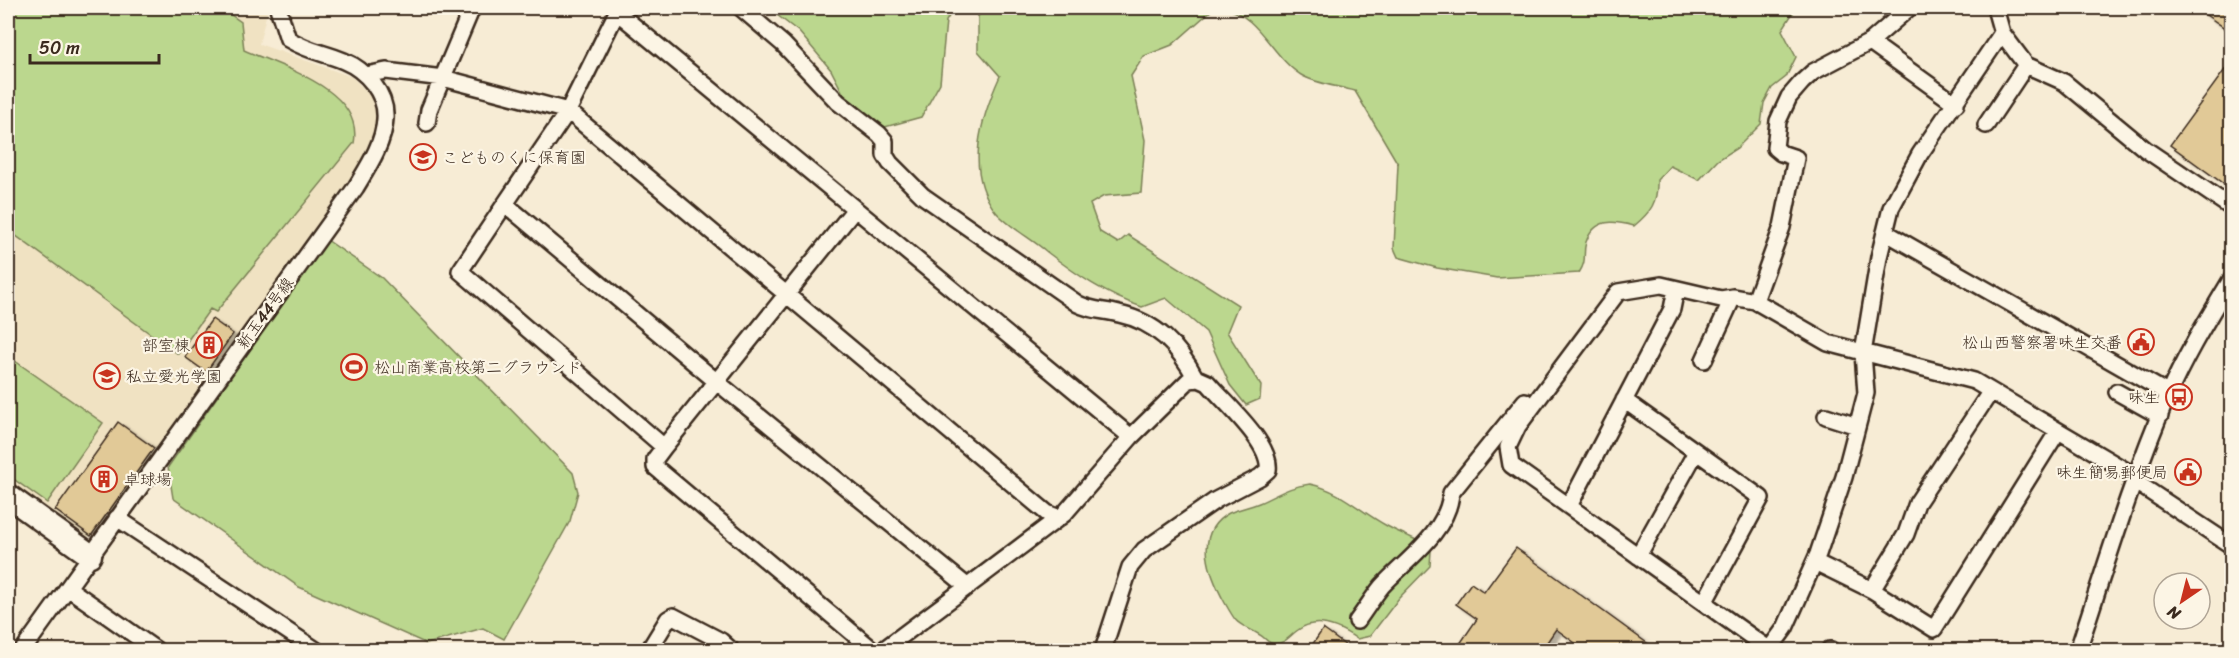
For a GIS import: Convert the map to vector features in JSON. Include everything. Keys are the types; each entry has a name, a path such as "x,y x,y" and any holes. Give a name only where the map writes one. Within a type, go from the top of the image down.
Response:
{"street":[{"name":"新玉44号線","path":"23,651 356,187 375,155 386,118 378,89 366,75 343,61 309,52 288,39 278,8"},
{"path":"427,123 429,110 472,8"},
{"path":"741,8 783,44 838,102 879,134 885,141 885,155 890,163 923,196 1078,304 1097,311 1140,320 1152,326 1175,347 1196,379"},
{"path":"1991,9 2002,33 2026,65 2064,82 2145,149 2232,208"},
{"path":"664,447 460,271 568,111 617,10 1131,437"},
{"path":"1755,301 1782,227 1796,158 1781,153 1775,148 1778,121 1789,97 1813,72 1870,42 1900,10"},
{"path":"2002,33 1903,182 1891,208 1863,353 1866,393 1844,477 1815,562 1785,628 1769,650 1511,465 1509,458 1511,437 1618,292 1661,285 1720,299 1733,297 1755,301 1812,335 1863,353 1974,381 2134,478 2232,546"},
{"path":"1870,42 1956,104"},
{"path":"1986,125 2026,65"},
{"path":"366,75 386,71 443,78 568,111 1047,513 1057,517"},
{"path":"505,204 717,382 968,586"},
{"path":"855,209 788,296 664,447 656,459 655,467 873,651"},
{"path":"1885,232 2169,394"},
{"path":"2078,651 2134,478 2196,337 2232,278"},
{"path":"1569,506 1672,309 1676,289"},
{"path":"1704,360 1733,297"},
{"path":"883,651 1057,517 1064,514 1131,437 1190,380 1196,379 1208,383 1267,453 1268,470 1260,477 1216,500 1144,549 1130,567 1103,651"},
{"path":"1872,590 1906,534 1917,503 1991,391"},
{"path":"2117,392 2160,416"},
{"path":"1357,621 1381,588 1412,558 1438,524 1450,506 1451,494 1521,404 1528,398 1539,397"},
{"path":"1624,400 1761,498 1704,603"},
{"path":"1826,416 1857,426"},
{"path":"1815,562 1872,590 1934,629 2058,431"},
{"path":"1638,556 1696,452"},
{"path":"8,496 90,555"},
{"path":"117,518 316,651"},
{"path":"68,588 156,651"},
{"path":"649,651 668,619 673,616 721,641 731,651"}],"shaded area":[{"name":"私立愛光学園","path":"8,8 268,8 259,44 352,77 371,96 378,120 377,135 364,161 93,535 84,538 8,483"}],"green space":[{"name":"私立愛光学園","path":"8,8 221,8 241,22 244,50 317,83 334,95 346,109 354,124 354,143 216,312 210,309 178,354 8,230"},
{"path":"768,8 954,8 946,21 940,83 921,117 885,127 847,101 831,70 799,32"},
{"path":"989,8 1214,8 1172,45 1144,56 1131,76 1145,140 1141,193 1104,196 1090,204 1100,232 1118,243 1128,235 1238,305 1227,332 1261,386 1260,399 1246,405 1230,385 1206,332 1166,298 1142,307 1116,297 1069,269 996,212 986,196 980,179 978,162 982,127 1000,76 978,51 978,16"},
{"path":"1224,8 1796,8 1782,30 1796,57 1786,77 1772,88 1764,103 1761,124 1737,148 1718,160 1699,180 1670,166 1657,180 1655,201 1652,206 1634,226 1613,222 1595,228 1586,242 1584,260 1579,273 1497,278 1437,268 1398,257 1394,248 1398,164 1355,91 1320,83 1301,75 1282,58 1247,19"},
{"name":"松山商業高校第二グラウンド","path":"327,240 382,278 573,473 578,492 570,521 504,639 483,628 427,644 299,587 173,498 168,467"},
{"path":"8,356 103,423 47,503 8,475"},
{"path":"1310,484 1332,491 1394,530 1419,542 1431,551 1430,566 1399,598 1370,636 1357,639 1329,625 1313,624 1298,630 1283,642 1271,643 1233,617 1214,580 1207,555 1208,543 1211,532 1218,522 1229,513 1289,489"}],"building":[{"path":"2196,8 2232,8 2232,33"},
{"path":"2232,60 2232,190 2170,145"},
{"name":"部室棟","path":"212,319 233,334 206,372 185,357"},
{"name":"卓球場","path":"118,422 154,448 91,536 55,510"},
{"path":"1516,548 1658,651 1586,651 1556,629 1541,651 1455,651 1477,619 1456,604 1471,583 1484,592"},
{"path":"1323,629 1353,651 1308,651"}],"place":[{"name":"こどものくに保育園","path":"423,157"},
{"name":"松山西警察署味生交番","path":"2141,342"},
{"name":"部室棟","path":"209,345"},
{"name":"松山商業高校第二グラウンド","path":"354,367"},
{"name":"私立愛光学園","path":"107,376"},
{"name":"味生","path":"2179,397"},
{"name":"味生簡易郵便局","path":"2188,472"},
{"name":"卓球場","path":"104,479"}]}
